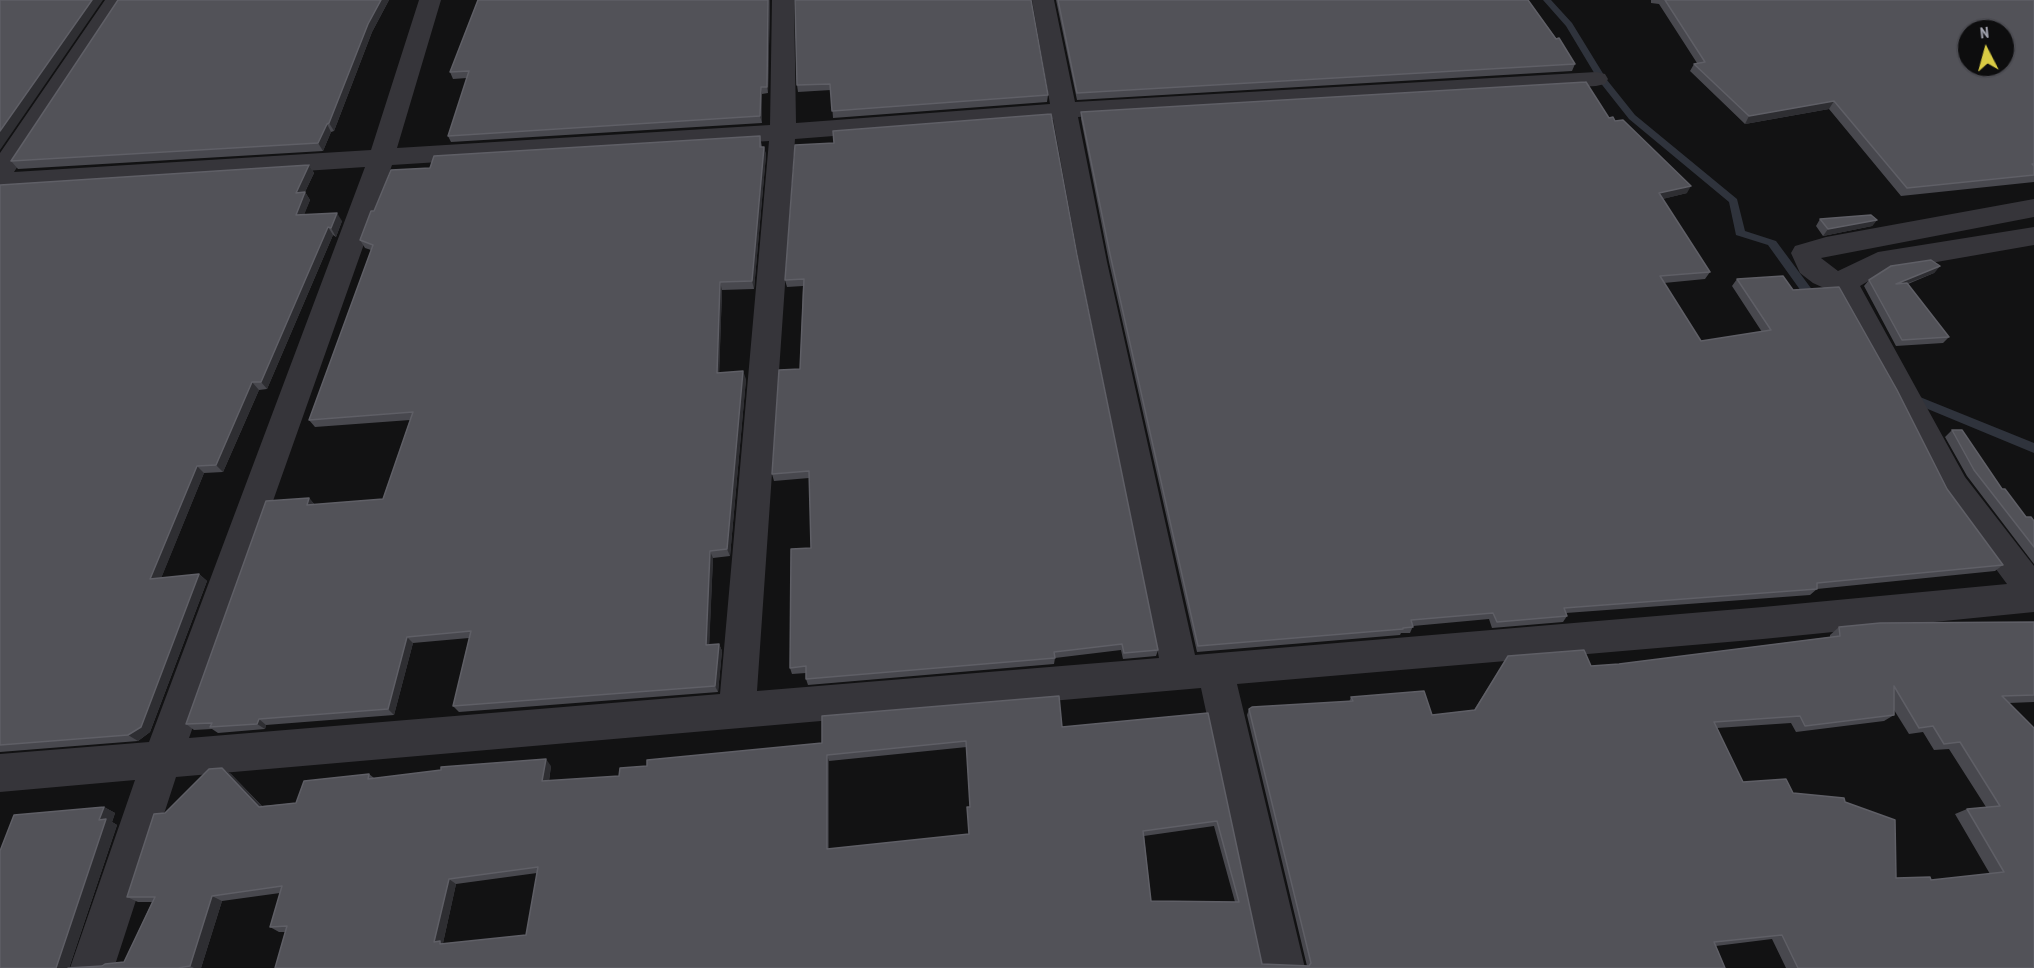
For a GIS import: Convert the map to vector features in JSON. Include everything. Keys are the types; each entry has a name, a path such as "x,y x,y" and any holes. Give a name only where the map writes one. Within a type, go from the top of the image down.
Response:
{"street":[{"path":"0,172 116,0"},
{"path":"92,968 162,759 382,156 430,0"},
{"path":"737,710 783,132 783,0"},
{"path":"1043,0 1093,262 1198,670 1283,968"},
{"path":"0,182 783,132 1065,110 1596,79"},
{"path":"2034,208 1826,247 1805,253 1810,266 1822,276 1846,286 1907,396 1953,486 2034,595"},
{"path":"1846,286 1848,278 1878,262 2034,236"},
{"path":"0,773 1751,624 2034,595"}],"building":[{"path":"0,0 92,0 0,131"},
{"path":"118,0 381,0 368,24 329,123 318,143 11,161"},
{"path":"478,0 768,0 767,87 761,87 760,116 448,136 469,71 450,72"},
{"path":"795,0 1031,0 1048,95 832,111 830,84 797,85"},
{"path":"1058,0 1528,0 1556,39 1559,38 1575,64 1077,93"},
{"path":"1665,0 2034,0 2034,164 2032,164 2034,175 1907,188 1834,101 1749,116 1694,64 1705,62"},
{"path":"1586,82 1609,118 1613,117 1615,121 1623,120 1691,186 1659,193 1710,272 1660,276 1701,341 1771,330 1737,279 1783,276 1793,290 1839,287 1897,390 1947,489 2003,565 1817,583 1817,589 1564,608 1567,616 1497,622 1493,613 1411,620 1413,627 1403,629 1198,646 1110,254 1081,112"},
{"path":"1051,114 1077,255 1158,650 1124,653 1122,644 1054,652 1055,658 806,679 806,666 790,668 791,549 811,548 809,471 772,474 779,370 800,369 804,279 785,280 795,145 834,143 833,131"},
{"path":"760,136 760,147 764,147 752,281 720,282 717,373 743,371 727,549 710,551 706,645 719,644 715,686 453,706 471,631 407,637 388,709 259,719 257,724 210,727 212,723 186,724 266,501 309,498 307,505 383,499 413,412 309,420 373,245 360,240 391,170 430,168 434,156"},
{"path":"309,165 296,193 305,192 296,215 337,213 331,228 328,227 261,382 252,382 216,465 197,466 150,579 199,574 141,727 128,735 0,745 0,185"},
{"path":"1871,215 1877,220 1828,229 1820,219"},
{"path":"1931,260 1940,266 1896,284 1907,283 1949,337 1902,340 1869,280 1891,266"},
{"path":"1952,430 1962,430 2002,489 2005,489 2026,517 2031,517 2034,521 2034,547 1974,470"},
{"path":"2034,622 2034,695 2002,696 2034,728 2034,968 1798,968 1782,935 1714,942 1725,968 275,968 287,926 270,927 282,886 212,896 190,966 178,968 68,968 124,962 155,897 127,897 154,814 165,813 209,769 222,768 259,807 296,803 304,781 369,774 368,779 441,770 441,767 546,759 542,781 619,776 620,768 647,766 647,760 822,743 822,716 1059,696 1062,727 1208,713 1262,964 1309,966 1311,963 1249,709 1252,707 1353,701 1351,697 1424,691 1432,715 1475,710 1508,656 1584,650 1591,666 1619,664 1840,636 1839,627 1880,623","holes":["1894,686 1919,728 1933,726 1944,744 1960,742 2000,806 1967,809 2004,872 1931,880 1930,877 1896,878 1895,820 1845,802 1844,798 1793,793 1786,779 1743,782 1714,722 1800,716 1805,726 1894,715","966,741 970,807 967,807 969,834 827,849 827,755","1217,821 1239,902 1151,901 1143,831","538,867 526,935 440,944 440,941 434,942 449,879"]},
{"path":"104,807 99,820 106,819 56,968 0,968 0,851 14,815"}],"waterway":[{"path":"1547,0 1569,25 1603,81 1632,117 1734,201 1740,233 1772,243 1815,302"},
{"path":"1910,397 2034,448"}]}
